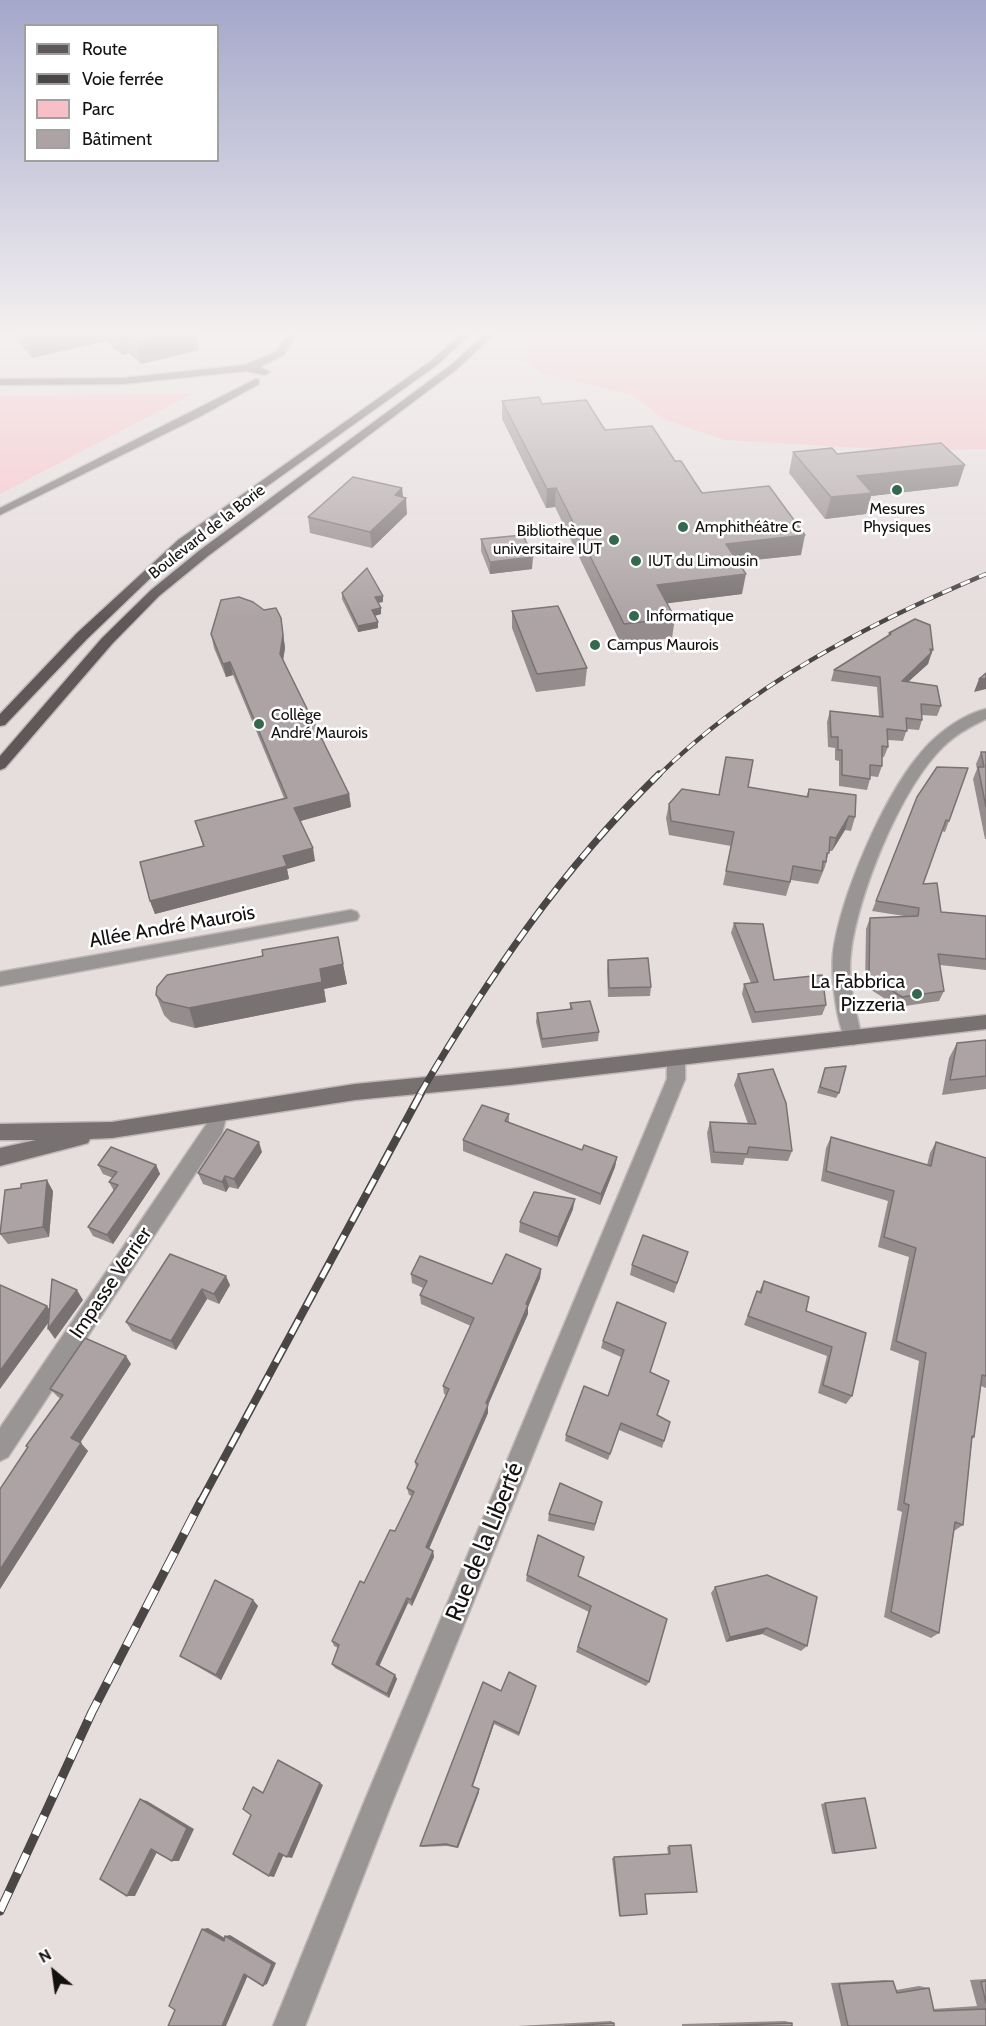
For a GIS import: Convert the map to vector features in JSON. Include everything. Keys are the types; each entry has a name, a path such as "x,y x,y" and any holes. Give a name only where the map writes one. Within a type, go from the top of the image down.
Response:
{"main road":[{"name":"Boulevard de la Borie","path":"0,722 82,636 182,542 342,429"},
{"name":"Boulevard de la Borie","path":"0,765 107,640 155,594 204,552 371,429"}],"street":[{"path":"0,512 168,429"},
{"path":"853,1038 844,994 842,953 859,887 898,799 919,764 939,742 986,713"},
{"name":"Allée André Maurois","path":"0,979 351,916"},
{"path":"0,1157 112,1130 355,1092 676,1059 986,1022"},
{"name":"Rue de la Liberté","path":"289,2026 370,1820 676,1079 676,1059"},
{"name":"Impasse Verrier","path":"0,1449 215,1127 217,1114"},
{"path":"0,1132 112,1130"}],"green space":[{"path":"0,429 126,429 0,494"},
{"path":"691,429 986,429 986,449 913,451 725,440"}],"building":[{"path":"516,429 654,429 675,461 681,461 702,493 769,486 805,535 726,544 746,574 657,585 675,618 624,624 556,488 547,489"},
{"path":"941,443 965,465 857,476 872,493 831,497 793,452 832,448 837,454"},
{"path":"353,477 402,488 395,495 406,498 370,532 308,517"},
{"path":"523,535 533,557 490,562 481,539"},
{"path":"367,568 383,596 375,597 381,608 372,610 378,622 358,626 342,593"},
{"path":"239,597 253,602 264,610 276,608 281,618 283,635 280,654 349,794 294,808 313,848 283,856 287,866 150,901 140,862 204,846 195,821 287,798 230,662 223,664 211,634 221,600"},
{"path":"558,606 587,668 537,674 512,611"},
{"path":"915,619 930,625 933,650 930,649 931,653 902,681 937,686 941,706 921,704 922,720 906,718 907,731 887,729 888,747 882,746 882,766 870,765 870,779 842,775 842,750 838,750 838,737 831,737 830,711 883,717 880,677 834,670 891,634 889,633"},
{"path":"981,752 986,752 986,807 978,767 984,767"},
{"path":"726,757 753,760 748,787 808,797 809,789 856,795 855,817 849,816 836,838 830,837 829,853 827,853 826,862 823,861 822,871 793,866 790,882 726,871 734,832 671,821 669,804 682,789 719,795"},
{"path":"937,767 968,768 923,884 937,883 941,912 986,916 986,959 938,954 944,991 902,997 869,976 870,918 918,916 919,908 876,901 917,797"},
{"path":"734,923 763,924 774,980 822,975 826,1005 755,1012 744,984 758,982"},
{"path":"338,937 343,964 320,969 322,982 189,1008 163,1002 156,995 157,987 167,975 263,956 262,950"},
{"path":"648,958 651,987 609,988 608,960"},
{"path":"590,1001 599,1032 542,1039 537,1013 572,1009 570,1003"},
{"path":"986,1040 986,1076 950,1080 957,1043"},
{"path":"846,1066 839,1093 820,1087 825,1068"},
{"path":"773,1069 786,1103 792,1151 749,1147 747,1154 714,1152 710,1122 756,1124 738,1074"},
{"path":"482,1105 509,1114 505,1121 582,1150 584,1145 617,1157 601,1194 463,1140"},
{"path":"227,1129 259,1142 234,1179 225,1176 222,1182 198,1173"},
{"path":"831,1137 931,1166 936,1142 986,1158 986,1376 982,1375 974,1437 972,1436 963,1525 955,1522 939,1633 891,1612 909,1505 904,1503 926,1353 896,1341 916,1248 884,1237 894,1191 826,1171"},
{"path":"111,1147 156,1165 107,1235 88,1227 118,1185 109,1182 117,1172 98,1165"},
{"path":"47,1180 43,1227 0,1234 5,1190 21,1188 21,1184"},
{"path":"534,1192 575,1199 558,1237 520,1222"},
{"path":"643,1235 688,1252 677,1283 632,1265"},
{"path":"170,1254 226,1276 214,1294 202,1289 171,1341 126,1322"},
{"path":"506,1254 541,1269 486,1403 488,1405 426,1547 433,1551 411,1600 407,1598 376,1664 395,1675 387,1694 332,1664 339,1645 332,1641 360,1581 364,1583 390,1530 395,1531 414,1492 407,1488 418,1464 415,1462 449,1389 443,1386 474,1318 420,1295 427,1281 411,1274 420,1256 492,1284"},
{"path":"52,1279 77,1290 48,1329"},
{"path":"764,1281 809,1297 806,1311 866,1333 852,1396 823,1385 832,1347 748,1316 757,1291 761,1293"},
{"path":"0,1285 47,1306 0,1371"},
{"path":"617,1302 666,1323 650,1372 669,1381 657,1415 670,1422 664,1441 621,1423 610,1454 566,1435 584,1386 608,1396 624,1350 603,1341"},
{"path":"85,1338 126,1356 71,1438 81,1443 0,1570 0,1489 28,1447 26,1446 63,1395 50,1389"},
{"path":"560,1483 602,1502 595,1524 549,1514"},
{"path":"538,1535 584,1557 578,1576 667,1619 649,1682 578,1647 591,1606 527,1575"},
{"path":"767,1575 817,1597 807,1646 767,1628 730,1637 715,1587"},
{"path":"215,1580 253,1600 216,1675 180,1656"},
{"path":"509,1672 536,1686 519,1733 494,1721 472,1786 479,1789 457,1847 446,1844 420,1846 483,1682 501,1691"},
{"path":"278,1760 320,1783 287,1857 279,1853 269,1876 233,1854 251,1815 243,1809 253,1787 263,1793"},
{"path":"865,1798 876,1848 835,1853 825,1803"},
{"path":"140,1799 187,1828 172,1861 151,1849 127,1896 100,1879"},
{"path":"691,1845 697,1892 645,1894 647,1914 620,1916 614,1857 670,1854 669,1846"},
{"path":"202,1929 224,1941 225,1936 272,1964 263,1986 244,1974 222,2026 168,2026 175,2010 169,2006"},
{"path":"893,1981 897,1993 929,1988 934,2011 986,2009 986,2026 848,2026 839,1984"},
{"path":"986,1981 986,2003 981,1982"},
{"path":"614,2023 614,2026 565,2026"},
{"path":"792,2023 792,2026 719,2026"}],"railway":[{"path":"658,776 731,713 771,685 854,636 986,574"},
{"path":"420,1094 500,966 529,926 590,848 659,774"},
{"path":"200,1503 421,1093"},
{"path":"0,1911 92,1712 201,1501"}],"place":[{"name":"Mesures Physiques","path":"897,490"},
{"name":"Amphithéâtre C","path":"683,527"},
{"name":"Bibliothèque universitaire IUT","path":"614,540"},
{"name":"IUT du Limousin","path":"636,561"},
{"name":"Informatique","path":"634,616"},
{"name":"Campus Maurois","path":"595,645"},
{"name":"Collège André Maurois","path":"259,724"},
{"name":"La Fabbrica Pizzeria","path":"917,994"}]}
